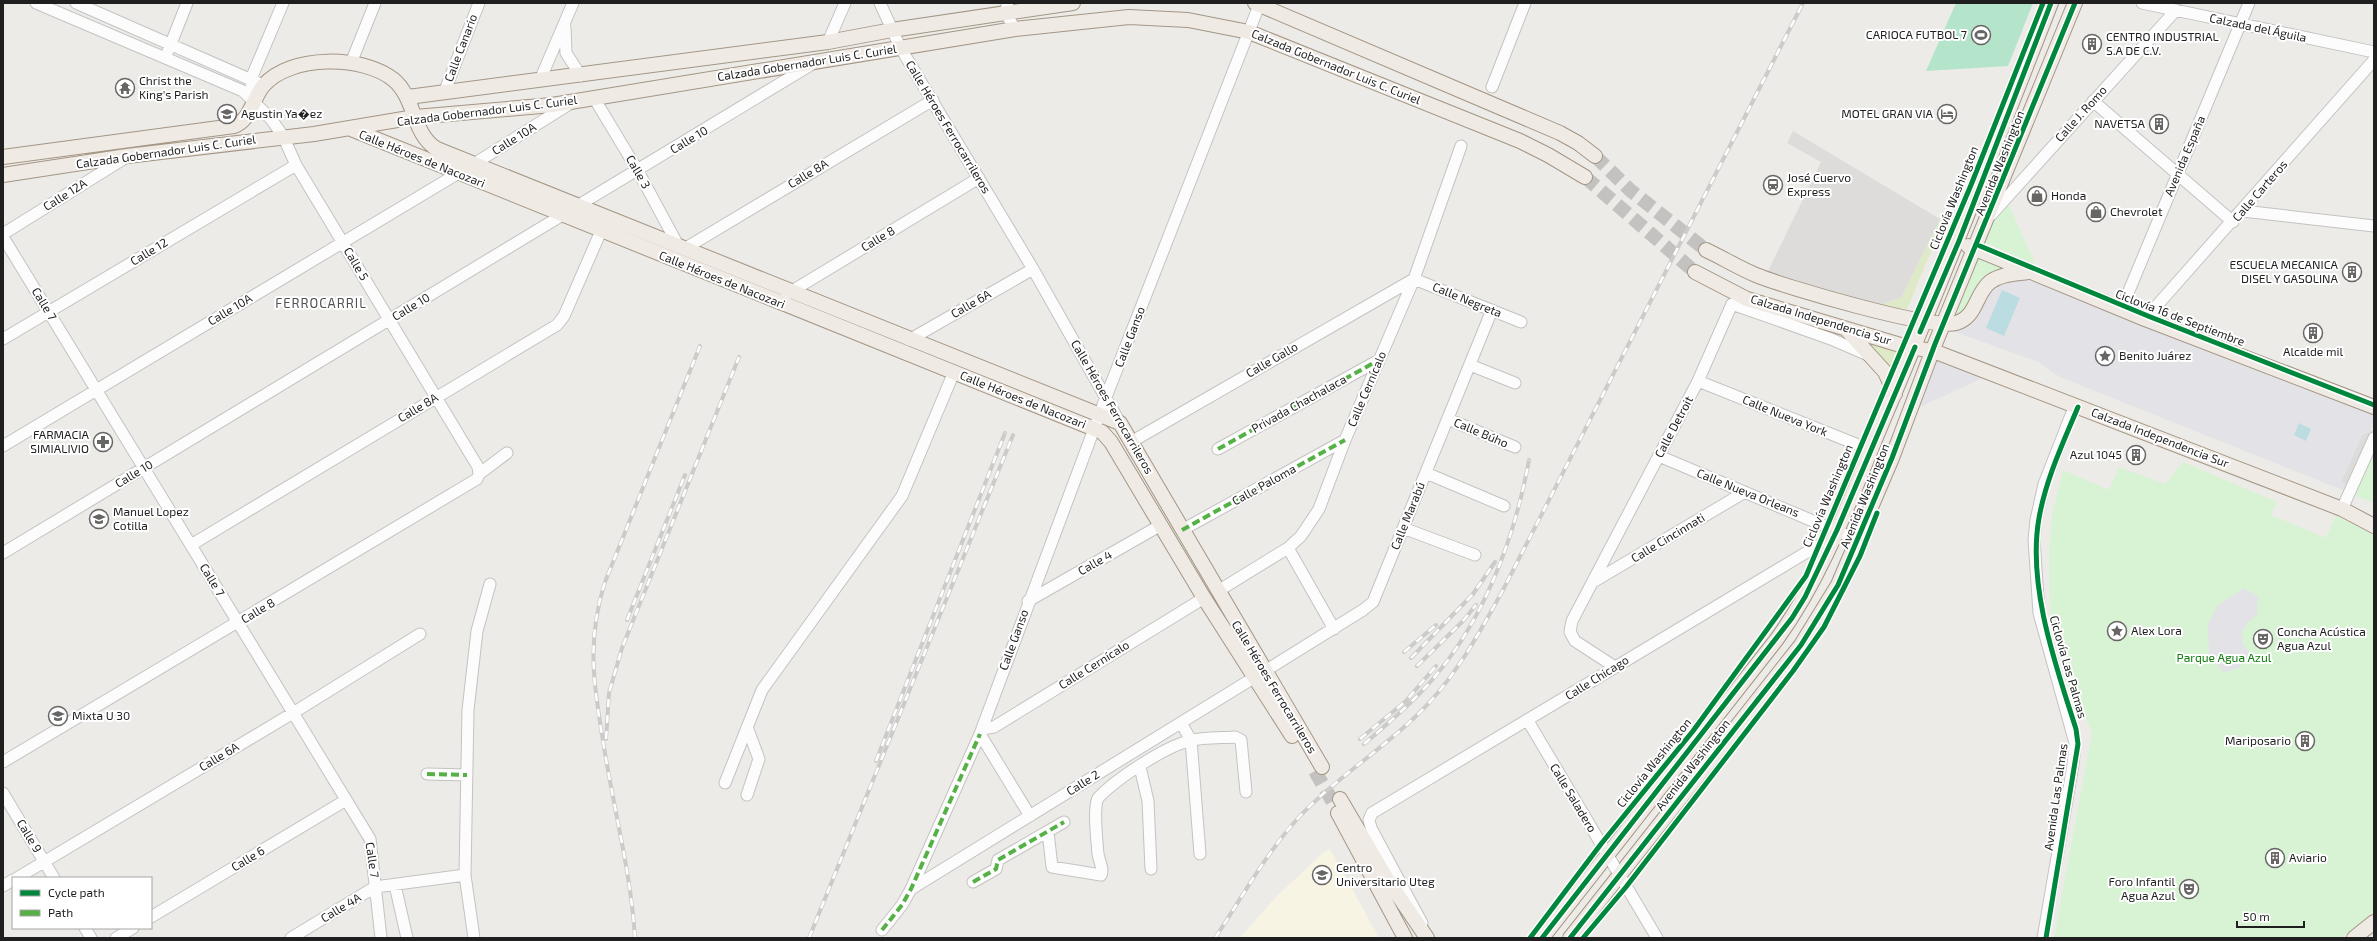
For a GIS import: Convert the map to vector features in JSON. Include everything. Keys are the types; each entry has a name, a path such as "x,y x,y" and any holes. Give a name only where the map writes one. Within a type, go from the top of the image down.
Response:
{"main road":[{"name":"Calzada Gobernador Luis C. Curiel","path":"3,157 234,126 244,121 253,102 257,82 307,64 338,62 351,63 382,73 394,80 408,97 581,76 828,42 1006,8 1073,3"},
{"name":"Calzada Gobernador Luis C. Curiel","path":"1258,3 1560,133 1578,143 1595,156"},
{"name":"Avenida Washington","path":"1542,938 1608,856 1792,618 1805,597 1837,530 1959,241 2051,3"},
{"name":"Avenida Washington","path":"1570,938 1801,645 1831,598 1858,540 1932,351 1988,218 2075,3"},
{"name":"Calzada Gobernador Luis C. Curiel","path":"3,175 127,156 350,129 416,117 575,101 1015,29 1129,17 1188,20 1249,32 1520,141 1548,155 1585,177"},
{"name":"Calle Héroes de Nacozari","path":"408,97 423,135 431,145 474,164 909,340 1097,422"},
{"name":"Calle Héroes de Nacozari","path":"350,129 562,216 954,372 1097,422 1120,423"},
{"path":"1959,241 2121,310 2374,407"},
{"name":"Calzada Independencia Sur","path":"1706,250 1756,275 1924,322 1944,324 1955,324 1964,320 1971,313 1982,291 1988,283 1996,278 2030,272"},
{"name":"Calzada Independencia Sur","path":"1695,272 1747,299 1846,329 1932,351 2075,405 2342,510 2374,526"},
{"path":"1846,329 1874,358 1885,372 1895,394"},
{"name":"Calle Héroes Ferrocarrileros","path":"1097,422 1102,432 1111,442 1204,598 1260,674"},
{"name":"Calle Héroes Ferrocarrileros","path":"1120,423 1218,591 1260,674 1318,769"},
{"path":"1405,938 1337,802 1426,938"},
{"path":"2354,938 2374,922"}],"street":[{"path":"36,3 85,22 167,59 244,91 253,102"},
{"path":"76,3 92,6 170,44 257,82 283,3"},
{"path":"167,59 170,44 187,3"},
{"path":"351,63 375,3"},
{"name":"Calle Canario","path":"444,93 479,3"},
{"path":"540,80 573,3"},
{"path":"828,42 845,3"},
{"name":"Calle Héroes Ferrocarrileros","path":"880,3 900,47 1033,269 1120,423"},
{"name":"Calle Ganso","path":"882,930 902,905 911,889 981,732 1028,601 1249,32 1258,3"},
{"path":"1492,87 1525,3"},
{"name":"Calzada del Águila","path":"2142,3 2374,52"},
{"name":"Avenida España","path":"2121,310 2249,3"},
{"path":"85,22 92,6"},
{"path":"1006,8 1015,29"},
{"name":"Calle J. Romo","path":"1988,218 2176,10"},
{"path":"565,23 566,53 581,76"},
{"name":"Calle 10","path":"3,553 638,171 819,60"},
{"name":"Calle Carteros","path":"2145,319 2243,211 2374,60"},
{"name":"Calle 3","path":"594,98 682,248"},
{"name":"Calle 8A","path":"682,248 933,100"},
{"name":"Calle 10A","path":"474,164 575,101"},
{"path":"2093,101 2233,222"},
{"name":"Calle 5","path":"253,102 270,119 283,136 296,165 390,320 435,398 478,467 480,474"},
{"name":"Calle Cernícalo","path":"1218,591 1288,548 1301,536 1319,509 1345,440 1414,279 1461,146"},
{"name":"Calle 12A","path":"3,235 127,156"},
{"name":"Calle 12","path":"3,339 296,165"},
{"name":"Calle 10A","path":"3,446 458,174"},
{"name":"Calle 8","path":"777,301 791,291 979,178"},
{"path":"2243,211 2374,226"},
{"name":"Calle 8A","path":"191,545 560,323 601,231"},
{"name":"Calle 7","path":"3,235 48,312 370,839 381,938"},
{"name":"Calle 6A","path":"909,340 1033,269"},
{"name":"Calle Negreta","path":"1414,279 1521,322"},
{"name":"Calle Gallo","path":"1131,442 1414,279"},
{"name":"Calle Detroit","path":"1615,667 1575,641 1570,632 1572,621 1698,381 1732,304 1831,339 1874,358"},
{"name":"Calle Marabú","path":"1260,674 1334,629 1373,602 1492,310"},
{"name":"Privada Chachalaca","path":"1218,449 1379,360"},
{"path":"1470,365 1515,384"},
{"path":"725,783 762,690 902,496 954,372"},
{"name":"Calle Nueva York","path":"1698,381 1871,450"},
{"name":"Avenida Las Palmas","path":"2043,938 2073,765 2075,743 2039,613 2034,539 2036,520 2044,484 2075,405"},
{"name":"Calle Búho","path":"1448,419 1515,447"},
{"path":"2342,510 2374,438"},
{"name":"Calle Paloma","path":"1182,530 1345,440"},
{"name":"Calle 8","path":"3,762 238,623 476,479 480,474 507,453"},
{"name":"Calle Nueva Orleans","path":"1659,456 1858,540"},
{"path":"1426,473 1504,506"},
{"name":"Calle Cincinnati","path":"1592,583 1745,492"},
{"name":"Calle 4","path":"1028,601 1161,525"},
{"path":"1403,528 1475,555"},
{"name":"Calle Chicago","path":"1426,938 1419,915 1371,828 1369,820 1372,813 1528,721 1817,546 1830,545"},
{"path":"1288,548 1334,629"},
{"path":"474,938 465,875 468,710 477,631 490,584"},
{"name":"Calle Cernícalo","path":"981,732 994,727 1204,598"},
{"name":"Calle 6A","path":"19,877 293,713 420,634"},
{"name":"Calle 2","path":"911,889 1260,674"},
{"name":"Calle Saladero","path":"1528,721 1656,938"},
{"path":"1181,723 1191,740 1200,854"},
{"path":"747,727 759,759 747,795"},
{"path":"981,732 1030,816"},
{"path":"1048,832 1052,867 1101,875 1103,870 1098,854 1097,800 1115,783 1140,767 1176,745 1191,740 1235,737 1241,740 1246,792"},
{"path":"1140,767 1148,801 1151,869"},
{"path":"427,774 468,775"},
{"name":"Calle 9","path":"3,793 53,877"},
{"name":"Calle 6","path":"152,916 346,800"},
{"path":"972,882 996,869 998,860 1064,822"},
{"name":"Calle 4A","path":"291,938 375,887 465,875"},
{"path":"3,886 12,881"},
{"path":"394,885 407,938"},
{"path":"86,929 91,938"},
{"path":"116,938 131,929"}],"shaded area":[{"path":"1793,131 1940,219 1901,298 1875,306 1768,271 1821,162 1787,143"},
{"path":"2018,275 2182,342 2374,415 2371,431 2362,435 2340,483 2349,483 2345,491 2060,377 2038,362 1947,329 1967,326 1975,322 1996,282"},
{"path":"1939,357 1987,376 1920,407"},
{"path":"2374,430 2374,438 2355,482 2340,484 2362,435"},
{"path":"2244,588 2258,596 2257,615 2247,623 2242,633 2243,645 2251,654 2240,667 2224,673 2209,653 2208,625 2217,606"},
{"name":"Centro Universitario Uteg","path":"1330,849 1379,938 1240,938 1275,898 1324,852"}],"green space":[{"name":"CARIOCA FUTBOL 7","path":"1956,3 2033,3 2008,66 1926,71"},
{"path":"2008,203 2036,265 1984,242 1997,215"},
{"path":"1940,219 1941,228 1907,309 1875,306 1901,298"},
{"path":"1976,255 2006,267 1989,275 1981,284 1967,310 1962,314 1951,318"},
{"path":"1868,340 1896,349 1898,354 1890,372 1881,357 1866,345"},
{"path":"2374,446 2374,503 2356,496 2356,491"},
{"name":"Parque Agua Azul","path":"2183,462 2277,502 2271,515 2326,538 2336,515 2374,535 2374,912 2341,938 2054,938 2092,733 2084,713 2072,696 2065,675 2050,610 2049,550 2052,515 2063,470 2109,490 2119,467 2165,484"}],"water":[{"path":"2002,290 2020,298 2004,336 1986,328"},
{"path":"2299,423 2311,429 2306,441 2294,435"}],"tunnel":[{"path":"1595,156 1630,190 1706,250"},
{"path":"1585,177 1695,272"},
{"path":"1315,771 1334,804"}],"railway":[{"path":"1215,938 1255,875 1276,845 1300,816 1327,790 1385,743 1427,705 1452,674 1484,625 1803,3"},
{"path":"635,938 630,890 597,705 594,664 595,624 605,582 700,346"},
{"path":"606,739 609,693 622,648 739,357"},
{"path":"876,761 1005,433"},
{"path":"809,938 1013,435"},
{"path":"1364,744 1401,712 1422,691 1443,667 1462,640 1478,612 1504,553 1523,491 1529,460"},
{"path":"627,620 685,475"},
{"path":"1411,658 1473,594 1495,562"},
{"path":"1417,666 1462,622 1476,605"},
{"path":"1404,652 1436,625"},
{"path":"1360,739 1406,701 1436,666"}],"marked path":[{"path":"1218,449 1379,360"},
{"path":"1182,530 1345,440"},
{"path":"882,930 902,905 911,889 980,734"},
{"path":"427,774 467,775"},
{"path":"973,882 996,869 998,860 1064,822"}],"cycle path":[{"name":"Ciclovía Washington","path":"1530,938 1601,844 1693,731 1806,576 1971,185 2043,3"},
{"path":"1920,332 1959,241 2051,3"},
{"path":"1570,938 1801,645 1838,585 1892,458 1935,344 2075,3"},
{"name":"Ciclovía 16 de Septiembre","path":"1980,246 2148,316 2374,405"},
{"path":"1542,938 1792,618 1805,597 1837,530 1915,347"},
{"name":"Ciclovía Las Palmas","path":"2046,938 2078,744 2076,729 2052,652 2040,598 2036,544 2039,518 2046,489 2078,407"},
{"path":"1583,938 1626,887 1793,671 1824,627 1860,556 1877,513"}],"place":[{"name":"CARIOCA FUTBOL 7","path":"1981,35"},
{"name":"CENTRO INDUSTRIAL S.A DE C.V.","path":"2092,44"},
{"name":"Christ the King's Parish","path":"125,88"},
{"name":"Agustin Ya�ez","path":"227,114"},
{"name":"MOTEL GRAN VIA","path":"1947,114"},
{"name":"NAVETSA","path":"2159,124"},
{"name":"José Cuervo Express","path":"1773,185"},
{"name":"Honda","path":"2037,196"},
{"name":"Chevrolet","path":"2096,212"},
{"name":"ESCUELA MECANICA DISEL Y GASOLINA","path":"2352,272"},
{"name":"Alcalde mil","path":"2313,333"},
{"name":"Benito Juárez","path":"2105,356"},
{"name":"FARMACIA SIMIALIVIO","path":"103,442"},
{"name":"Azul 1045","path":"2136,455"},
{"name":"Manuel Lopez Cotilla","path":"99,519"},
{"name":"Alex Lora","path":"2117,631"},
{"name":"Concha Acústica Agua Azul","path":"2263,639"},
{"name":"Mixta U 30","path":"58,716"},
{"name":"Mariposario","path":"2305,741"},
{"name":"Aviario","path":"2275,858"},
{"name":"Centro Universitario Uteg","path":"1322,875"},
{"name":"Foro Infantil Agua Azul","path":"2189,889"}],"district":[{"name":"FERROCARRIL","path":"321,303"}]}
